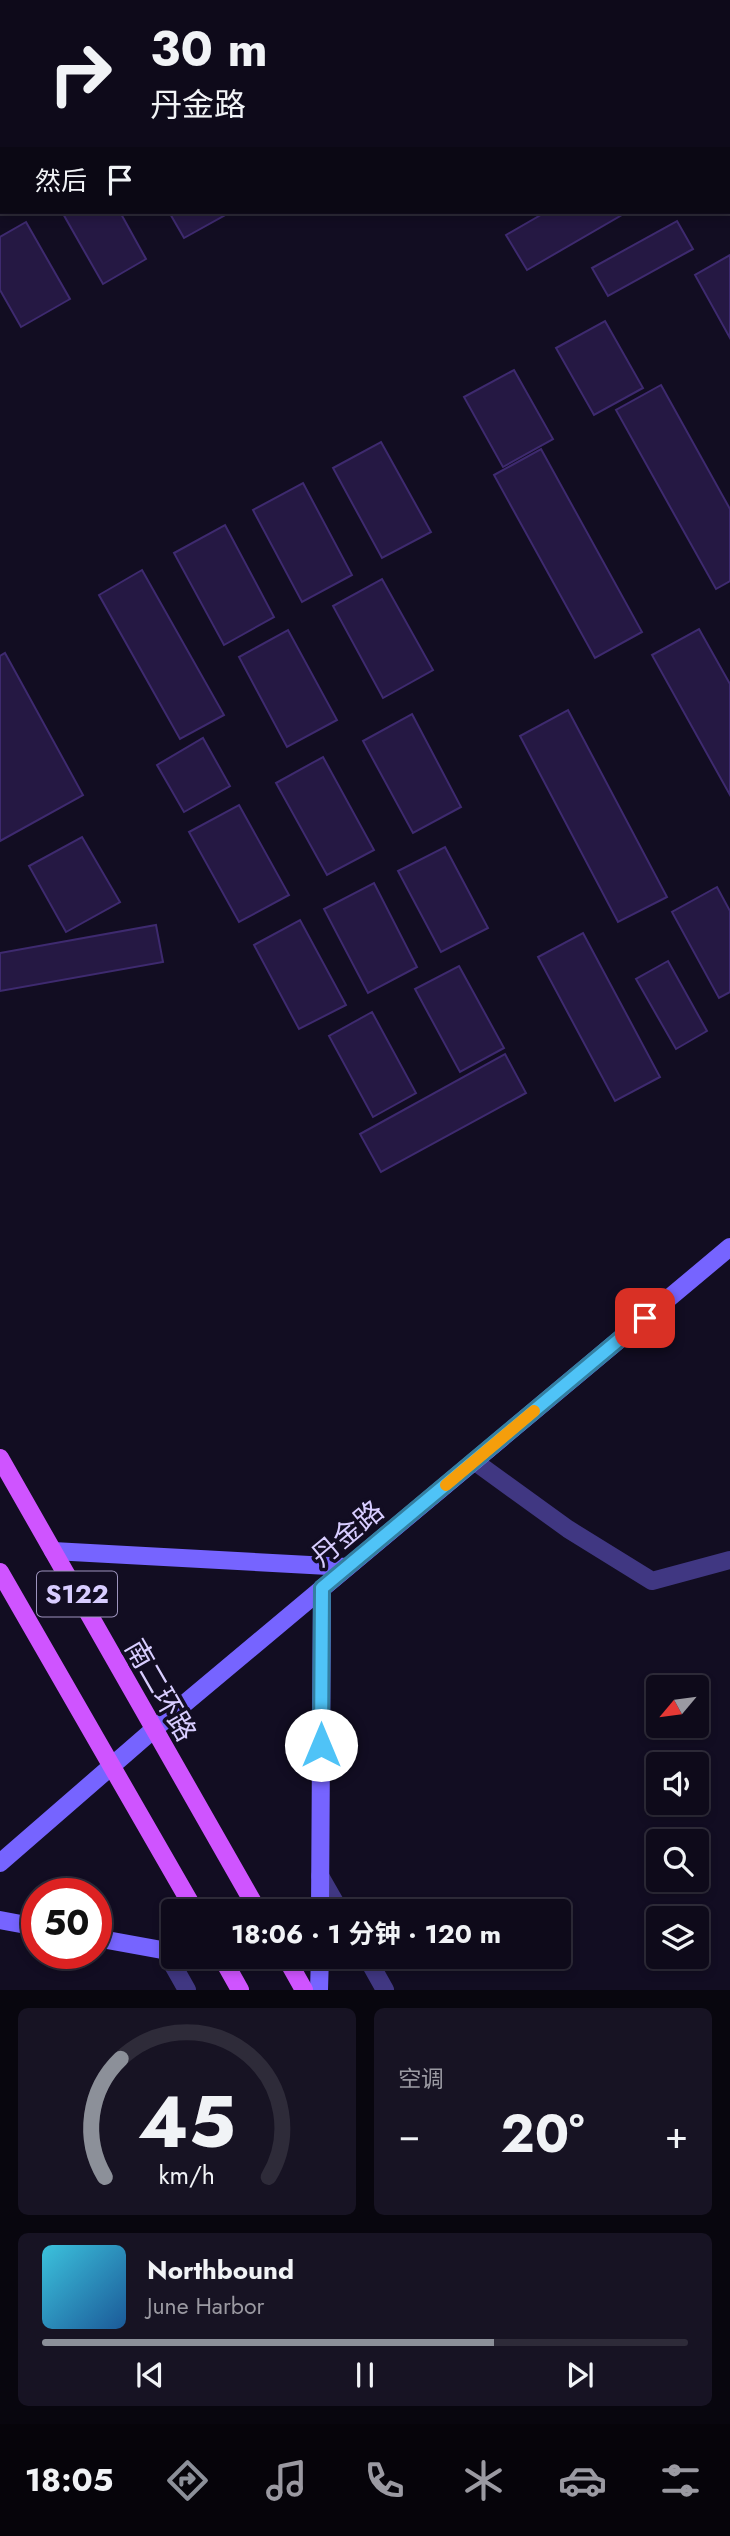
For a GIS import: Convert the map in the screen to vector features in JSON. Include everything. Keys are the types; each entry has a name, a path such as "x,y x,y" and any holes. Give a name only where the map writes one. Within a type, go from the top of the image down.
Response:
{"main road":[{"name":"丹金路","path":"0,1863 153,1730 730,1247"},
{"name":"南二环路","path":"0,1458 251,1899"},
{"path":"53,1551 347,1567"},
{"name":"S122","path":"0,1572 188,1899"},
{"path":"320,1899 322,1588"},
{"path":"0,1920 21,1924"},
{"path":"112,1941 161,1950"},
{"path":"228,1969 240,1990"},
{"path":"292,1969 304,1990"},
{"path":"319,1990 320,1969"}],"street":[{"path":"474,1461 568,1529 652,1581 730,1560"},
{"path":"320,1875 333,1899"},
{"path":"177,1969 187,1990"},
{"path":"373,1969 384,1990"}],"building":[{"path":"63,214 121,214 146,259 103,284"},
{"path":"170,214 227,214 184,238"},
{"path":"543,214 624,214 527,270 506,235"},
{"path":"677,221 693,249 608,296 592,268"},
{"path":"26,222 70,299 21,327 0,290 0,237"},
{"path":"730,255 730,338 695,275"},
{"path":"605,321 643,388 594,415 556,348"},
{"path":"514,370 553,439 503,467 464,397"},
{"path":"661,385 730,509 730,581 716,589 616,410"},
{"path":"381,442 431,532 382,558 333,468"},
{"path":"541,449 642,632 595,658 494,475"},
{"path":"303,483 352,575 302,602 253,510"},
{"path":"225,525 274,617 224,645 174,553"},
{"path":"142,570 224,715 180,739 99,595"},
{"path":"382,579 433,670 383,698 333,606"},
{"path":"699,629 730,684 730,795 652,655"},
{"path":"288,630 337,720 287,747 239,657"},
{"path":"5,653 83,795 0,841 0,656"},
{"path":"568,710 667,897 618,922 520,736"},
{"path":"412,714 461,807 413,833 363,741"},
{"path":"203,738 230,786 184,812 157,765"},
{"path":"323,757 374,850 327,875 276,783"},
{"path":"239,805 289,895 239,922 189,832"},
{"path":"82,837 120,902 66,932 29,866"},
{"path":"445,847 488,928 441,952 398,871"},
{"path":"374,883 417,967 368,993 324,909"},
{"path":"717,887 730,911 730,992 719,998 672,912"},
{"path":"300,920 346,1005 299,1029 254,945"},
{"path":"156,925 163,962 0,991 0,953"},
{"path":"583,933 660,1077 615,1101 538,957"},
{"path":"668,961 707,1031 676,1049 636,979"},
{"path":"459,966 504,1048 460,1072 415,989"},
{"path":"372,1012 416,1093 373,1117 329,1036"},
{"path":"505,1054 526,1093 381,1172 360,1134"}],"slow traffic":[{"path":"446,1485 534,1411"}],"route":[{"path":"321,1745 322,1588 645,1318"}]}
